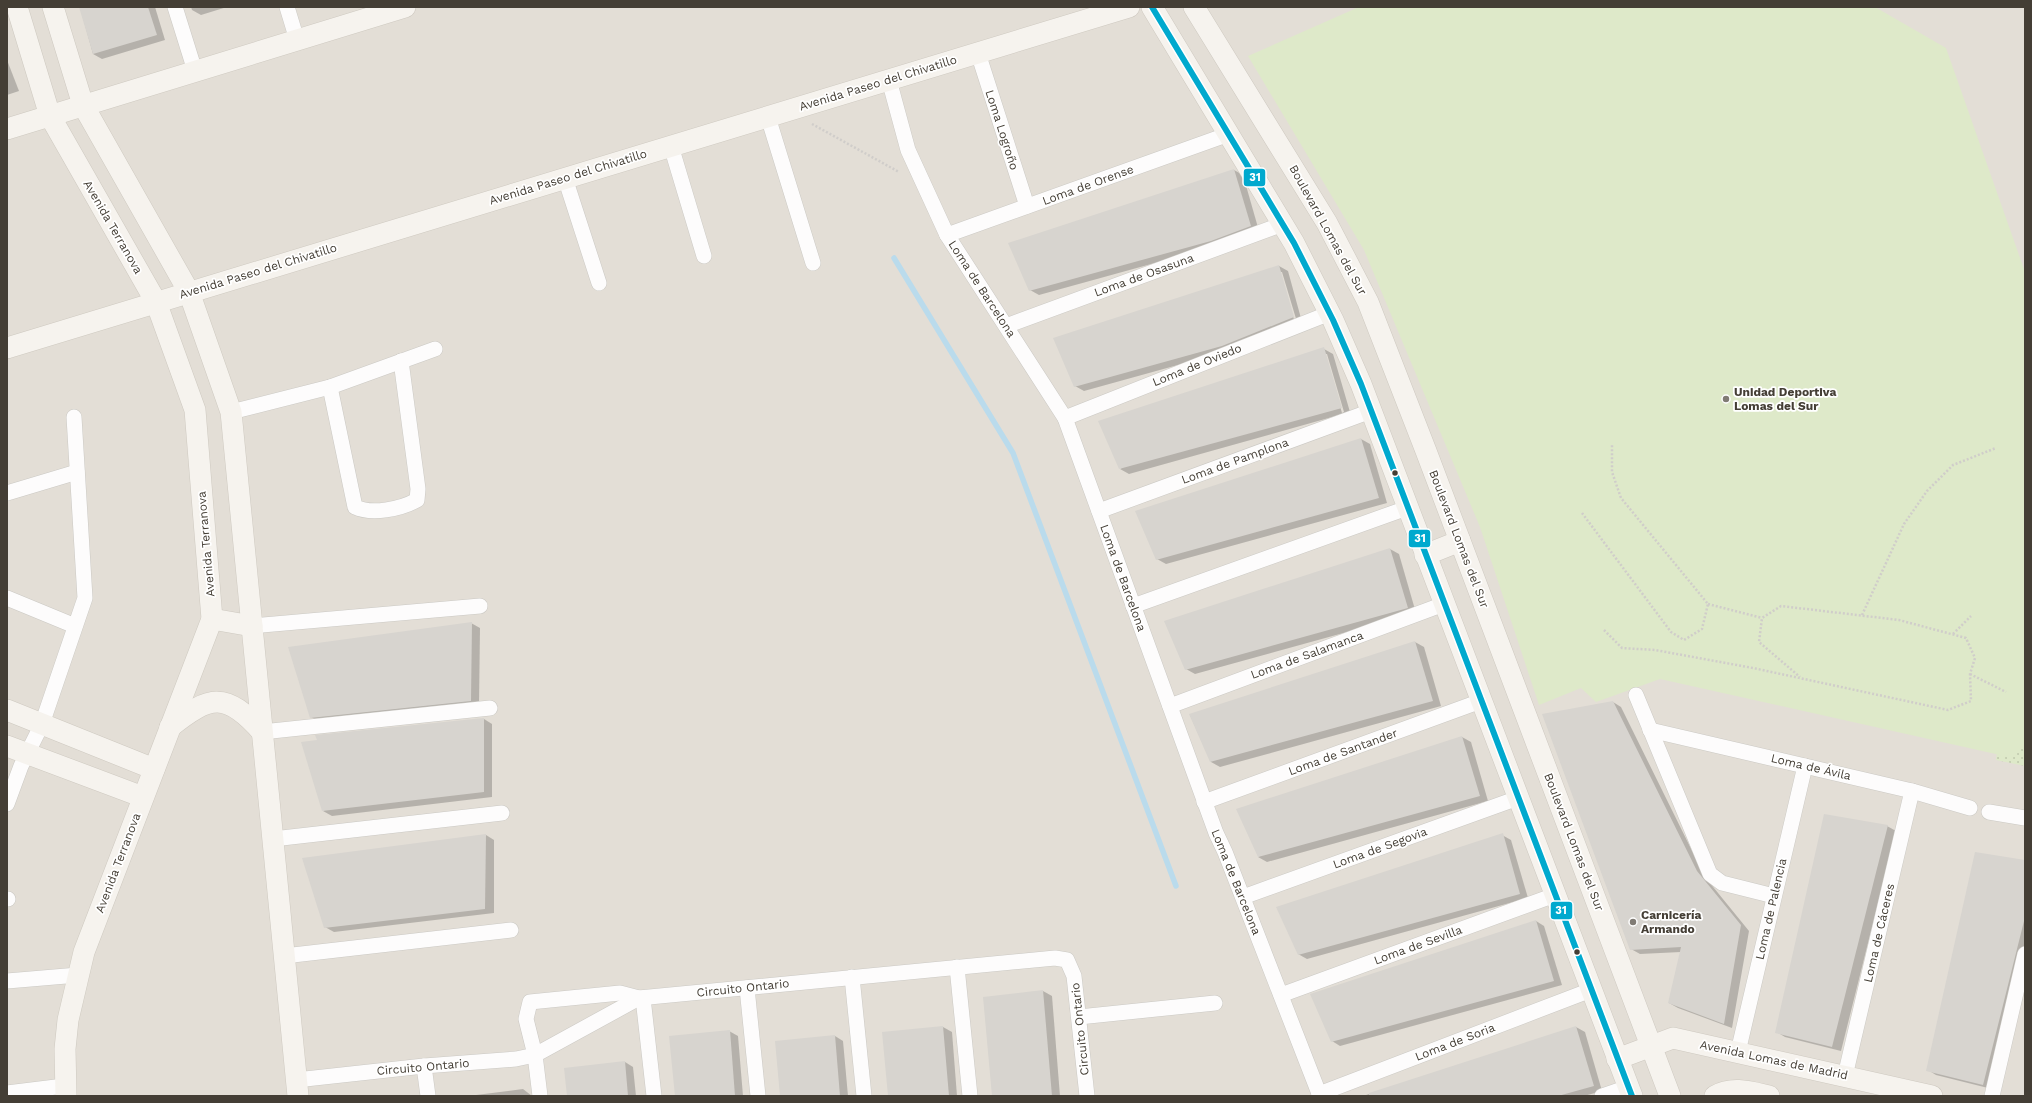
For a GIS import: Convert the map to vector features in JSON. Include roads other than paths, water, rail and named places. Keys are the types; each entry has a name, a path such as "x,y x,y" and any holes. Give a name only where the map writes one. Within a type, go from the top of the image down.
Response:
{"street":[{"name":"Avenida Terranova","path":"16,7 50,116 156,302 195,410 212,619 84,952 68,1020 65,1091"},
{"path":"53,7 83,105 189,292 231,412 297,1088"},
{"path":"175,7 195,71"},
{"path":"287,7 297,40"},
{"name":"Avenida Paseo del Chivatillo","path":"7,348 1130,7"},
{"path":"1152,7 1283,224 1330,313 1362,384 1407,508 1630,1091 1602,1096"},
{"name":"Boulevard Lomas del Sur","path":"1194,7 1327,223 1368,302 1670,1096"},
{"path":"7,129 401,8"},
{"name":"Loma Logroño","path":"978,53 1027,206"},
{"name":"Loma de Barcelona","path":"889,80 908,150 947,235 1065,418 1204,802 1243,897 1319,1095"},
{"path":"778,114 813,263"},
{"name":"Loma de Orense","path":"947,235 1229,134"},
{"path":"671,146 704,256"},
{"path":"565,178 599,283"},
{"name":"Loma de Osasuna","path":"1006,326 1283,224"},
{"name":"Loma de Oviedo","path":"1065,418 1330,313"},
{"path":"231,412 330,387 435,349"},
{"path":"330,387 355,507 364,511 406,506 417,500 418,488 401,361"},
{"name":"Loma de Pamplona","path":"1099,511 1371,411"},
{"path":"7,804 11,782 28,753 42,724 85,598 74,416"},
{"path":"7,493 77,472"},
{"path":"1133,606 1407,508"},
{"path":"1425,555 1460,541"},
{"path":"7,598 75,626"},
{"name":"Loma de Salamanca","path":"1170,706 1444,604"},
{"path":"212,619 252,626 480,606"},
{"path":"1636,695 1710,874 1722,883 1774,896"},
{"name":"Loma de Santander","path":"1204,802 1481,701"},
{"path":"170,727 190,712 206,703 220,702 235,706 248,716 262,732"},
{"path":"262,732 490,708"},
{"path":"7,710 154,769"},
{"name":"Loma de Ávila","path":"1650,730 1912,791 1970,808"},
{"path":"7,746 143,797"},
{"name":"Loma de Palencia","path":"1738,1052 1805,766"},
{"name":"Loma de Cáceres","path":"1845,1076 1912,791"},
{"name":"Loma de Segovia","path":"1243,897 1518,798"},
{"path":"1988,812 2025,818"},
{"path":"272,839 502,813"},
{"name":"Loma de Sevilla","path":"1281,995 1555,895"},
{"path":"284,956 511,930"},
{"path":"1992,1096 2025,954"},
{"name":"Circuito Ontario","path":"297,1088 424,1066 516,1059 535,1055 641,998 1055,958 1067,960 1074,976 1080,1017 1088,1096"},
{"path":"957,967 970,1096"},
{"path":"7,981 78,975"},
{"path":"852,978 864,1096"},
{"path":"747,988 758,1096"},
{"name":"Loma de Soria","path":"1319,1095 1591,990"},
{"path":"540,1096 535,1055 526,1019 530,1002 620,993 641,998 654,1096"},
{"path":"1080,1017 1214,1003"},
{"name":"Avenida Lomas de Madrid","path":"1617,1059 1674,1038 1923,1095"},
{"path":"424,1066 428,1096"},
{"path":"1714,1096 1720,1093 1741,1090 1769,1096"},
{"path":"7,1093 65,1091"}],"waterway":[{"path":"894,258 1013,453 1176,886"}],"place":[{"name":"Unidad Deportiva Lomas del Sur","path":"1726,399"},
{"name":"Carnicería Armando","path":"1633,922"}]}
